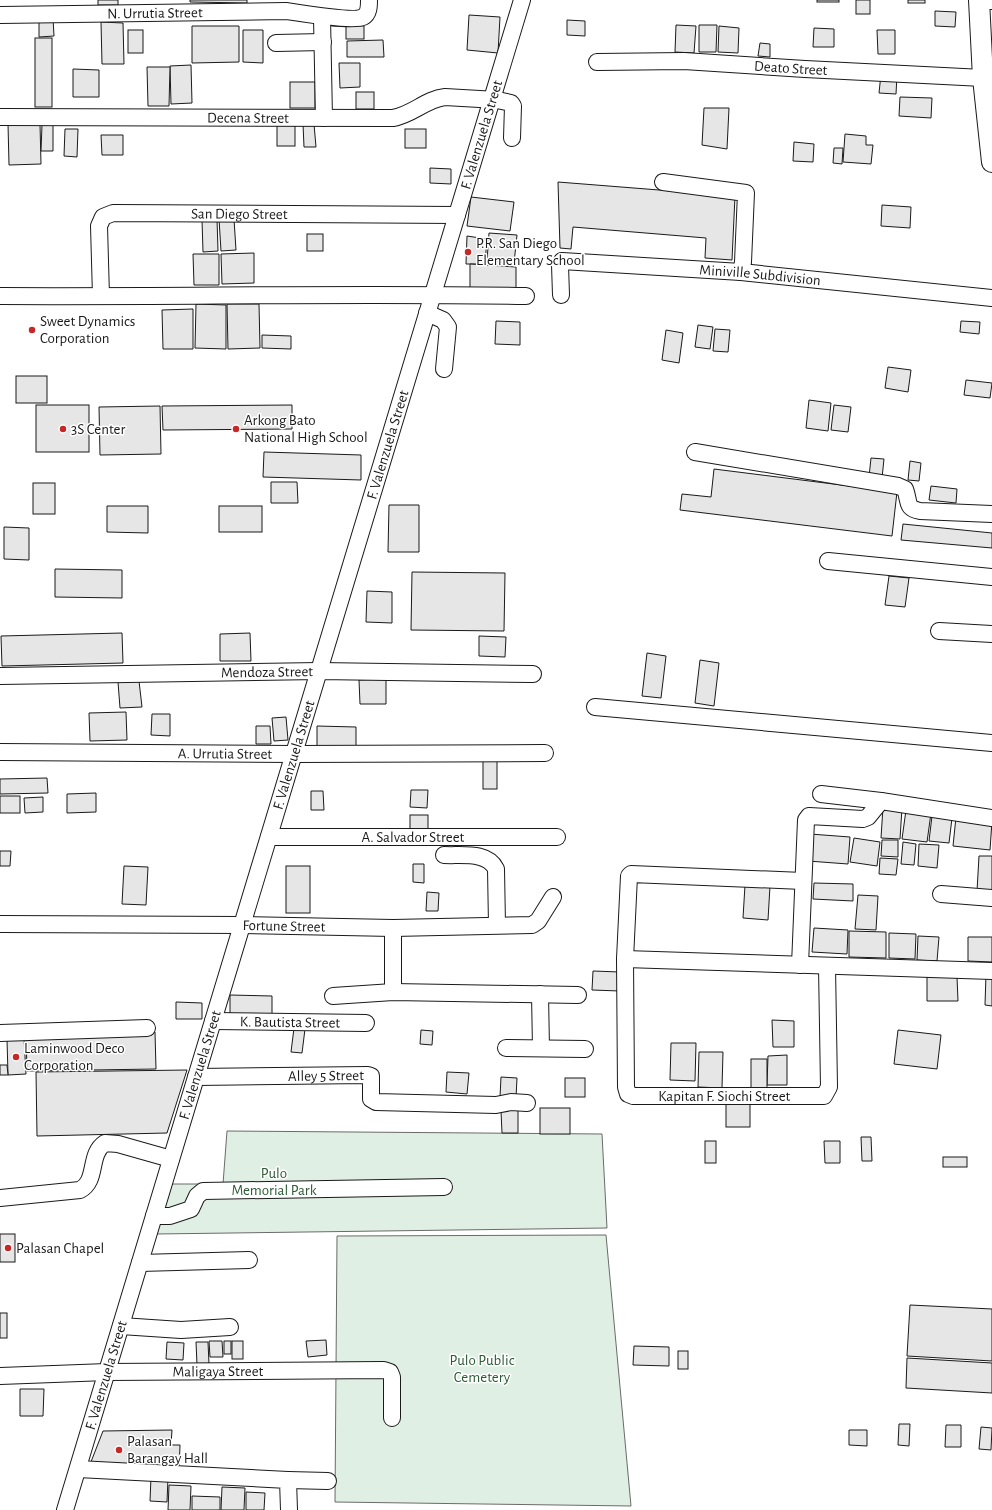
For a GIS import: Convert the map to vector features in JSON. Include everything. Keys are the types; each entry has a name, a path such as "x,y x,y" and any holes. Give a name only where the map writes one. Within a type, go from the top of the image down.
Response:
{"main road":[{"path":"983,1 987,42 984,78 992,160"}],"street":[{"name":"N. Urrutia Street","path":"0,15 286,6 322,17 363,17 368,11 369,0"},
{"name":"F. Valenzuela Street","path":"65,1510 522,0"},
{"path":"322,17 324,118"},
{"path":"276,43 322,42"},
{"name":"Deato Street","path":"597,62 684,61 984,78"},
{"name":"Decena Street","path":"0,116 400,117 438,98 492,100 510,102 513,106 512,138"},
{"path":"663,182 746,193 743,262 741,272"},
{"name":"San Diego Street","path":"101,296 99,226 103,217 112,213 457,215"},
{"name":"Miniville Subdivision","path":"561,295 560,265 562,261 741,272 992,298"},
{"path":"0,296 526,296"},
{"path":"427,313 443,320 448,327 444,369"},
{"path":"695,452 898,486 905,489 908,506 912,510 992,514"},
{"path":"828,561 992,577"},
{"path":"939,631 992,634"},
{"name":"Mendoza Street","path":"0,676 319,671 533,674"},
{"path":"595,707 992,743"},
{"name":"A. Urrutia Street","path":"0,752 294,754 545,753"},
{"path":"821,794 881,801 992,818"},
{"path":"800,965 807,818 809,816 864,819 868,817 881,801"},
{"name":"A. Salvador Street","path":"269,837 557,837"},
{"path":"444,855 479,856 488,859 494,864 496,869 497,926"},
{"name":"Kapitan F. Siochi Street","path":"803,881 631,874 628,879 625,959 626,1088 628,1094 632,1096 824,1096 829,1087 827,966"},
{"path":"941,894 992,898"},
{"name":"Fortune Street","path":"0,924 242,924 393,928 532,925 553,897"},
{"path":"393,928 393,992"},
{"path":"625,959 992,971"},
{"path":"333,996 393,992 578,994"},
{"path":"540,994 541,1048"},
{"name":"K. Bautista Street","path":"213,1021 366,1023"},
{"path":"0,1033 147,1028"},
{"path":"506,1048 585,1049"},
{"name":"Alley 5 Street","path":"196,1077 368,1075 371,1076 371,1099 376,1102 496,1105 511,1102 527,1104"},
{"path":"0,1198 80,1190 85,1188 90,1178 97,1151 105,1143 118,1144 171,1159"},
{"path":"156,1211 170,1216 191,1209 197,1196 203,1191 444,1187"},
{"path":"140,1263 249,1260"},
{"path":"121,1326 181,1330 230,1327"},
{"name":"Maligaya Street","path":"0,1376 107,1372 384,1370 390,1372 392,1377 392,1418"},
{"path":"78,1469 328,1481"},
{"path":"288,1480 289,1510"}],"green space":[{"name":"Pulo Memorial Park","path":"227,1131 602,1134 607,1228 156,1234 171,1184 223,1184"},
{"name":"Pulo Public Cemetery","path":"606,1235 631,1506 335,1502 337,1236"}],"building":[{"path":"98,0 118,0 118,5 98,5"},
{"path":"190,0 247,0 247,3 190,2"},
{"path":"817,0 839,0 839,2 817,2"},
{"path":"856,0 870,0 870,14 856,14"},
{"path":"908,0 925,0 925,3 908,3"},
{"path":"935,11 956,12 955,27 935,26"},
{"path":"469,15 500,17 498,53 467,50"},
{"path":"53,18 54,36 39,37 39,19"},
{"path":"567,20 585,21 585,36 567,35"},
{"path":"101,22 123,23 124,64 102,64"},
{"path":"676,25 696,26 694,53 675,52"},
{"path":"699,25 717,25 716,52 699,52"},
{"path":"192,26 239,26 239,62 192,63"},
{"path":"346,26 364,26 364,39 346,39"},
{"path":"719,26 739,28 738,53 718,52"},
{"path":"814,28 834,29 834,47 813,47"},
{"path":"128,30 143,30 143,53 128,53"},
{"path":"243,30 263,30 263,63 243,62"},
{"path":"877,30 895,30 895,54 878,54"},
{"path":"35,38 52,38 52,107 35,107"},
{"path":"383,40 384,57 347,57 347,41"},
{"path":"760,43 770,44 770,57 758,56"},
{"path":"339,63 360,63 360,87 340,88"},
{"path":"191,65 192,103 171,104 170,66"},
{"path":"147,67 170,67 169,106 148,106"},
{"path":"73,69 99,70 99,97 73,97"},
{"path":"881,74 897,75 896,94 879,93"},
{"path":"290,82 315,82 315,108 290,108"},
{"path":"356,92 374,92 374,109 356,109"},
{"path":"900,97 932,98 931,118 899,116"},
{"path":"704,108 729,108 727,149 702,145"},
{"path":"8,124 40,124 41,164 9,165"},
{"path":"277,124 295,124 295,146 277,146"},
{"path":"303,124 314,124 316,147 304,147"},
{"path":"42,125 53,125 53,151 41,151"},
{"path":"65,129 78,129 77,157 64,156"},
{"path":"405,129 426,129 426,148 405,148"},
{"path":"845,134 866,136 866,145 873,145 871,164 843,162"},
{"path":"101,135 123,135 123,155 102,155"},
{"path":"794,142 814,144 813,162 793,161"},
{"path":"834,148 843,148 842,164 833,163"},
{"path":"430,168 451,169 451,184 430,183"},
{"path":"558,182 735,196 732,260 705,258 706,238 573,227 571,249 560,248"},
{"path":"471,197 514,202 510,231 467,226"},
{"path":"882,205 911,207 910,228 881,226"},
{"path":"217,219 218,251 203,252 202,220"},
{"path":"219,219 234,219 236,250 221,251"},
{"path":"489,233 517,235 514,263 487,261"},
{"path":"307,234 323,234 323,251 307,251"},
{"path":"467,236 487,239 485,264 466,264"},
{"path":"254,253 254,283 222,284 221,254"},
{"path":"193,254 219,254 219,285 194,285"},
{"path":"470,264 516,267 516,291 470,291"},
{"path":"196,304 226,305 226,349 195,348"},
{"path":"227,304 259,304 260,348 228,349"},
{"path":"193,309 193,349 163,349 162,310"},
{"path":"496,321 520,322 520,345 495,344"},
{"path":"961,321 980,322 979,334 960,332"},
{"path":"698,325 713,327 710,349 695,347"},
{"path":"715,329 730,330 728,352 713,351"},
{"path":"666,330 683,333 679,363 662,360"},
{"path":"262,335 291,336 291,349 262,348"},
{"path":"888,367 911,370 908,392 885,388"},
{"path":"16,376 47,376 47,403 16,403"},
{"path":"966,380 992,383 990,398 964,395"},
{"path":"809,400 831,403 828,431 806,428"},
{"name":"3S Center","path":"36,405 89,405 89,452 36,452"},
{"path":"292,405 292,429 163,430 162,406"},
{"path":"834,405 851,407 848,432 831,430"},
{"path":"160,406 161,454 100,455 99,407"},
{"path":"264,452 361,455 361,480 263,477"},
{"path":"871,458 884,459 882,478 869,477"},
{"path":"910,461 921,463 919,481 908,480"},
{"path":"714,469 897,492 892,536 680,510 682,494 711,497"},
{"path":"271,482 297,482 298,503 271,503"},
{"path":"33,483 55,483 55,514 33,514"},
{"path":"931,486 957,489 956,503 929,500"},
{"path":"389,505 419,505 419,552 388,552"},
{"path":"107,506 148,506 148,533 107,532"},
{"path":"219,506 262,506 262,532 219,532"},
{"path":"903,524 992,533 992,548 901,540"},
{"path":"4,527 29,528 29,560 4,559"},
{"path":"55,569 122,570 122,598 55,597"},
{"path":"412,572 505,573 504,631 411,630"},
{"path":"889,576 909,578 905,607 885,605"},
{"path":"367,591 392,592 392,623 366,622"},
{"path":"122,633 123,663 2,666 1,636"},
{"path":"250,633 251,661 220,661 220,634"},
{"path":"479,636 506,637 505,657 479,656"},
{"path":"647,653 666,656 661,698 642,696"},
{"path":"700,660 719,663 714,706 695,703"},
{"path":"386,679 386,704 360,704 359,680"},
{"path":"139,681 142,707 120,708 118,682"},
{"path":"126,712 127,740 90,741 89,713"},
{"path":"152,714 170,714 170,736 151,735"},
{"path":"286,717 288,740 274,741 272,718"},
{"path":"256,726 270,726 271,744 256,744"},
{"path":"317,726 356,727 356,748 317,747"},
{"path":"483,757 497,757 497,789 483,789"},
{"path":"47,778 48,793 0,794 0,779"},
{"path":"411,790 428,790 427,808 410,807"},
{"path":"311,791 323,791 324,810 311,810"},
{"path":"96,793 96,812 67,813 67,794"},
{"path":"0,796 20,796 20,813 0,813"},
{"path":"43,797 43,812 25,813 24,798"},
{"path":"883,807 902,808 900,839 881,838"},
{"path":"906,810 931,813 927,842 902,839"},
{"path":"410,815 428,815 428,832 410,832"},
{"path":"932,816 952,818 949,843 929,841"},
{"path":"956,817 992,821 990,850 953,846"},
{"path":"810,834 850,837 848,864 808,861"},
{"path":"854,838 880,842 877,866 850,862"},
{"path":"882,840 898,840 898,857 881,856"},
{"path":"903,842 916,844 914,865 901,864"},
{"path":"919,844 939,845 937,868 918,866"},
{"path":"0,851 11,851 10,866 0,866"},
{"path":"979,856 992,856 992,892 977,891"},
{"path":"880,858 898,859 896,875 879,874"},
{"path":"413,864 424,864 424,883 413,882"},
{"path":"124,866 148,867 146,905 122,904"},
{"path":"286,866 310,866 310,913 286,913"},
{"path":"814,883 853,884 853,901 813,899"},
{"path":"745,885 770,886 768,920 743,918"},
{"path":"427,892 439,893 438,911 426,911"},
{"path":"858,895 878,896 876,930 855,929"},
{"path":"814,928 848,930 847,954 812,952"},
{"path":"849,931 886,932 886,958 849,957"},
{"path":"889,933 916,934 915,959 889,958"},
{"path":"918,936 939,937 937,961 917,960"},
{"path":"968,937 992,937 992,962 968,961"},
{"path":"593,971 620,972 620,991 592,990"},
{"path":"986,974 992,974 992,1006 985,1005"},
{"path":"927,977 957,977 958,1001 927,1001"},
{"path":"230,995 272,996 272,1015 230,1014"},
{"path":"176,1002 202,1003 202,1019 176,1019"},
{"path":"772,1020 794,1021 794,1047 773,1047"},
{"path":"294,1028 305,1029 302,1053 291,1052"},
{"path":"421,1030 433,1031 432,1045 420,1044"},
{"path":"898,1030 941,1035 937,1069 894,1064"},
{"path":"155,1032 156,1069 27,1071 26,1034"},
{"name":"Laminwood Deco Corporation","path":"24,1038 26,1074 8,1075 7,1039"},
{"path":"671,1043 696,1043 695,1081 670,1080"},
{"path":"699,1052 723,1052 722,1088 698,1087"},
{"path":"787,1055 787,1085 767,1085 768,1056"},
{"path":"751,1059 767,1059 767,1088 751,1088"},
{"path":"0,1065 7,1065 8,1075 0,1075"},
{"path":"187,1070 167,1133 37,1136 36,1072"},
{"path":"447,1072 469,1073 467,1094 446,1092"},
{"path":"501,1077 517,1078 516,1098 500,1097"},
{"path":"565,1078 585,1078 585,1097 565,1097"},
{"path":"726,1102 750,1102 750,1127 726,1127"},
{"path":"540,1108 570,1108 570,1134 540,1134"},
{"path":"518,1110 518,1133 502,1133 501,1111"},
{"path":"861,1137 871,1137 872,1161 862,1161"},
{"path":"705,1141 716,1141 716,1163 705,1163"},
{"path":"824,1141 840,1141 840,1163 825,1163"},
{"path":"943,1157 967,1157 967,1167 943,1167"},
{"name":"Palasan Chapel","path":"0,1234 15,1234 15,1262 0,1262"},
{"path":"910,1305 992,1309 992,1361 907,1356"},
{"path":"0,1313 7,1313 7,1338 0,1338"},
{"path":"326,1340 327,1355 308,1357 306,1341"},
{"path":"209,1341 222,1341 223,1357 210,1357"},
{"path":"224,1341 231,1341 231,1354 224,1354"},
{"path":"232,1341 243,1341 243,1359 232,1359"},
{"path":"167,1342 184,1343 183,1360 166,1359"},
{"path":"196,1342 208,1342 209,1364 197,1365"},
{"path":"634,1346 669,1347 669,1366 633,1365"},
{"path":"678,1351 688,1351 688,1369 678,1369"},
{"path":"907,1358 992,1363 992,1393 906,1388"},
{"path":"20,1389 44,1389 43,1416 20,1416"},
{"path":"899,1424 910,1424 909,1446 898,1445"},
{"path":"946,1425 961,1425 961,1447 945,1447"},
{"path":"981,1427 992,1428 991,1450 979,1449"},
{"path":"172,1430 171,1445 180,1445 179,1472 89,1467 103,1431"},
{"path":"849,1430 867,1430 867,1446 849,1445"},
{"path":"151,1477 168,1478 167,1502 150,1501"},
{"path":"169,1485 191,1486 190,1510 168,1510"},
{"path":"222,1487 245,1488 244,1510 221,1510"},
{"path":"246,1492 265,1493 264,1510 246,1510"},
{"path":"192,1496 220,1497 220,1510 192,1510"}],"place":[{"name":"P.R. San Diego Elementary School","path":"468,252"},
{"name":"Sweet Dynamics Corporation","path":"32,330"},
{"name":"3S Center","path":"63,429"},
{"name":"Arkong Bato National High School","path":"236,429"},
{"name":"Laminwood Deco Corporation","path":"16,1057"},
{"name":"Palasan Chapel","path":"8,1248"},
{"name":"Palasan Barangay Hall","path":"119,1450"}]}
